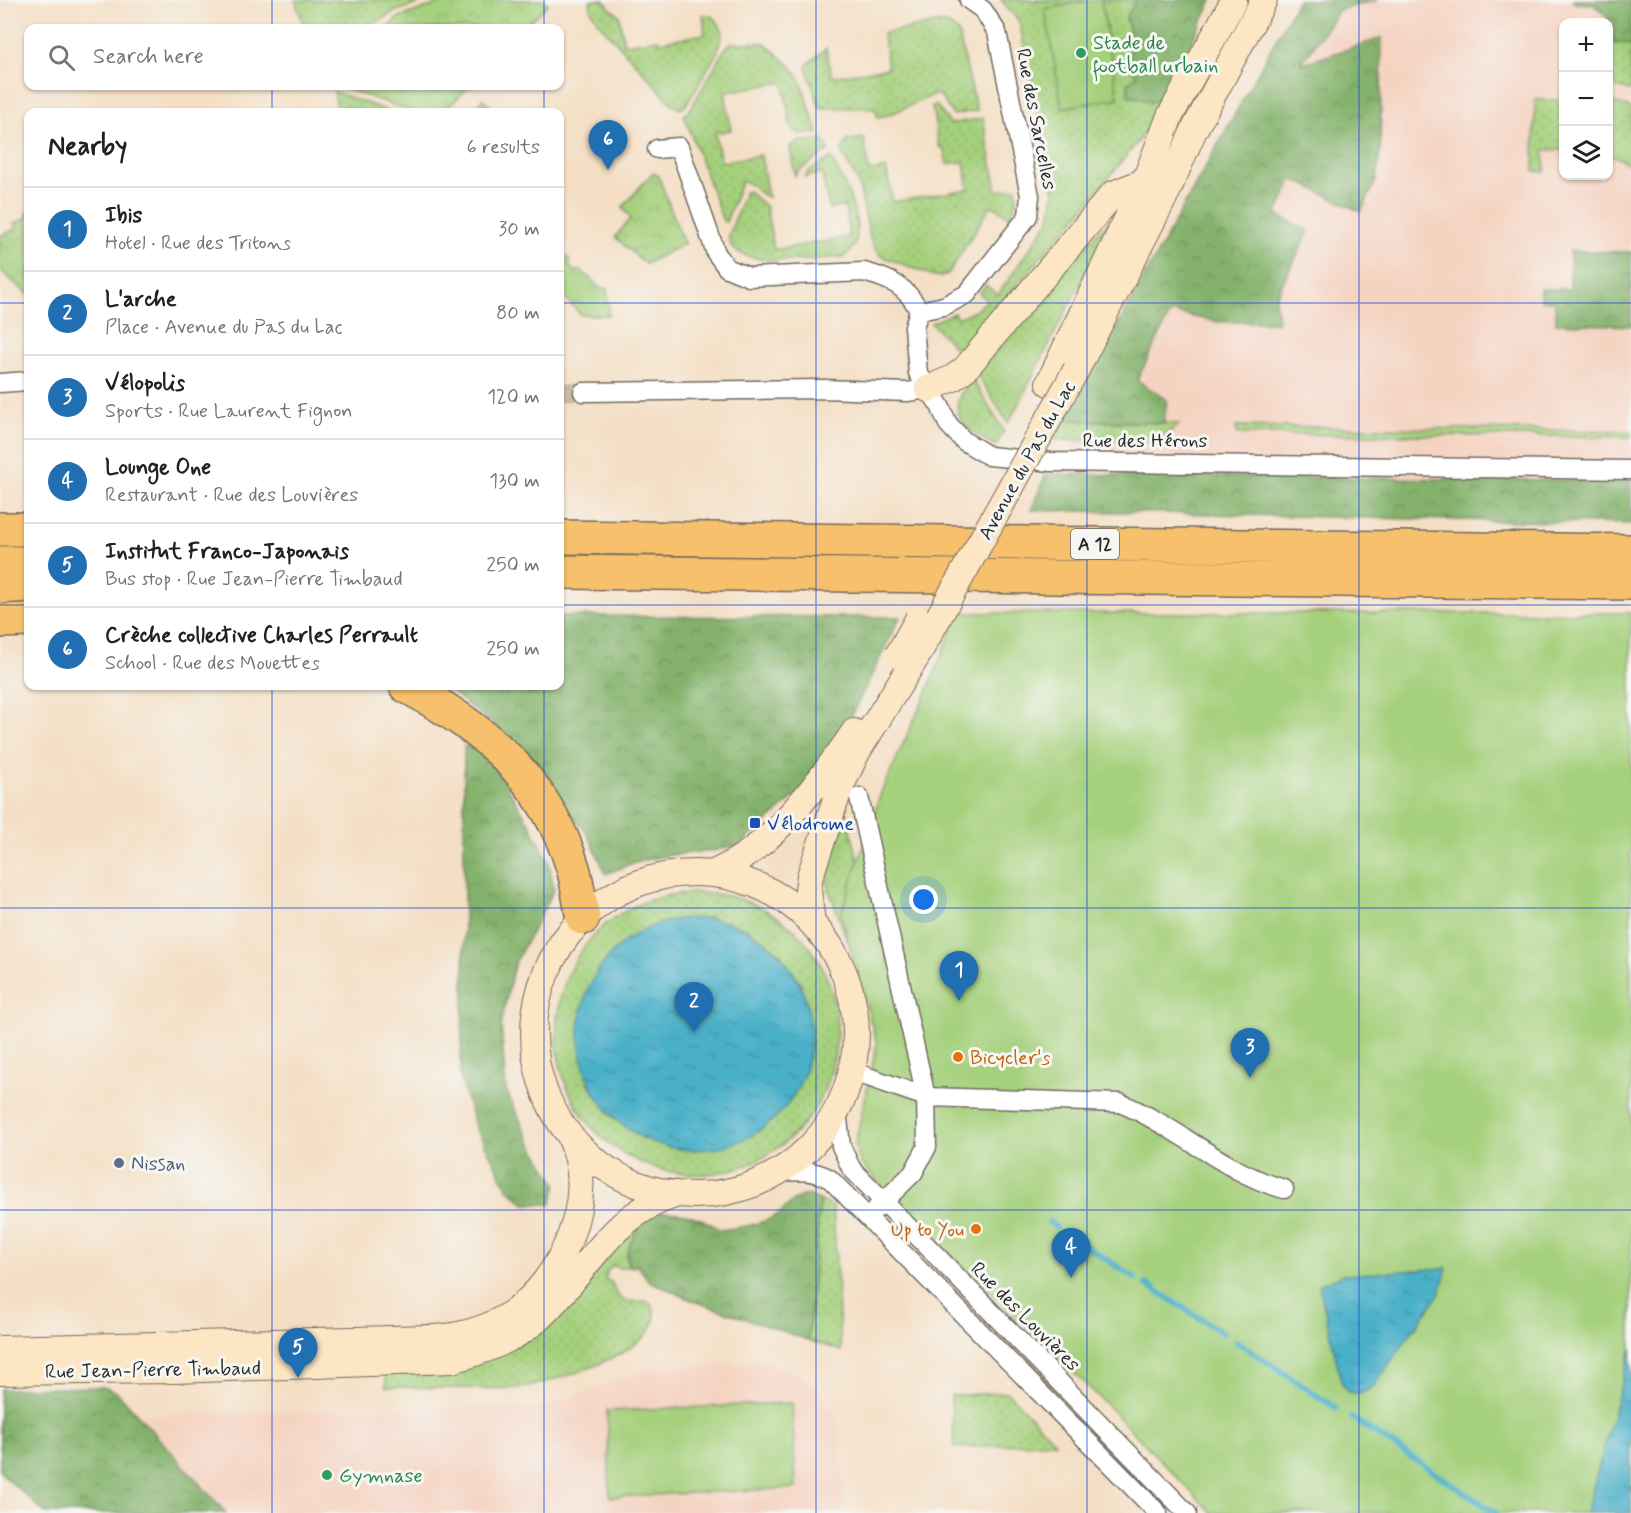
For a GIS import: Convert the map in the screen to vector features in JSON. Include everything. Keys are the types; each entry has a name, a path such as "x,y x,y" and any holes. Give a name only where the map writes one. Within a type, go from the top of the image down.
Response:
{"highway":[{"path":"0,529 24,529"},
{"name":"A 12","path":"564,537 1631,551"},
{"path":"0,562 24,563"},
{"name":"A 12","path":"564,572 1631,583"},
{"path":"0,587 24,585"},
{"path":"0,621 24,620"},
{"path":"414,690 442,705 493,743 531,785 569,855 583,918"}],"main road":[{"name":"Avenue du Pas du Lac","path":"711,874 733,864 778,828 850,739 908,655 1076,370 1156,187 1170,116 1234,0"},
{"name":"Avenue du Pas du Lac","path":"812,923 807,889 810,876 839,790 857,752 1049,382 1156,187 1194,130 1264,0"},
{"path":"928,389 953,378 966,368 1113,194 1156,187"},
{"path":"680,873 711,874 734,878 760,887 792,905 812,923 838,961 851,995 856,1031 851,1071 837,1110 810,1147 777,1173 757,1182 731,1191 704,1195 677,1194 642,1186 617,1175 587,1154 568,1134 549,1102 540,1077 535,1050 534,1023 538,996 546,970 565,938 583,918 611,895 644,880 680,873"},
{"name":"Rue Jean-Pierre Timbaud","path":"0,1349 431,1338 450,1337 475,1331 510,1314 527,1300 562,1256 573,1227 580,1195 579,1159 568,1134"},
{"name":"Rue Jean-Pierre Timbaud","path":"0,1372 379,1363 461,1358 508,1340 526,1328 557,1299 602,1243 614,1232 646,1207 677,1194"}],"street":[{"name":"Rue des Sarcelles","path":"919,311 944,306 967,294 1028,216 1030,196 997,32 983,10 969,0"},
{"path":"657,149 679,147 716,253 727,268 749,277 864,272 897,284 913,298 919,311"},
{"name":"Rue des Hérons","path":"919,311 914,327 918,373 940,406 948,424 964,441 990,456 1051,462 1631,470"},
{"path":"0,383 24,381"},
{"path":"583,392 825,389 907,392 928,389"},
{"path":"859,797 926,1097 927,1147 913,1173 868,1217"},
{"path":"851,1071 926,1097 1120,1103 1147,1114 1248,1177 1284,1190"},
{"name":"Rue des Louvières","path":"837,1110 838,1134 850,1168 1187,1513"},
{"path":"777,1173 803,1171 823,1175 868,1217 1158,1513"}],"shaded area":[{"path":"1317,0 1631,0 1631,508 1039,511"},
{"path":"756,1362 797,1372 814,1385 829,1404 840,1429 844,1513 226,1513 137,1415 499,1407 516,1409 546,1406 650,1368"}],"green space":[{"path":"295,0 428,0 394,12 372,24 304,24"},
{"path":"448,0 544,0 548,4 528,24 392,24 398,18"},
{"path":"590,0 604,0 619,15 624,44 658,39 659,42 705,34 703,15 716,19 723,32 717,53 685,107 680,109 673,105 597,21 591,10"},
{"path":"1001,0 1093,0 1045,9 1063,108 1118,98 1101,0 1136,0 1127,17 1132,43 1127,64 1137,75 1150,102 1160,100 1140,139 1075,219 958,351 931,323 954,313 957,318 975,311 987,300 979,293 986,285 998,295 1050,219 1054,191 1019,21"},
{"name":"Stade de football urbain","path":"1101,0 1118,98 1062,108 1045,9"},
{"path":"1136,0 1212,0 1164,99 1150,102 1128,95 1128,83 1137,75 1127,64 1132,43 1126,17"},
{"path":"1298,0 1377,0 1339,10 1301,64 1382,38 1380,153 1376,181 1361,212 1293,179 1276,215 1309,231 1275,299 1278,322 1218,322 1171,312 1137,380 1167,400 1164,423 1065,420"},
{"path":"1572,0 1631,0 1631,44 1613,42 1613,18 1608,18 1593,4 1575,3"},
{"path":"937,23 948,24 958,32 977,111 953,115 940,95 933,95 889,115 878,117 874,108 820,108 806,66 826,48 832,77 888,68 883,33"},
{"path":"731,43 765,43 792,67 800,79 818,133 795,132 790,124 783,82 725,92 731,130 715,133 721,162 761,155 768,197 749,184 741,182 726,222 723,221 684,115 690,110 724,50"},
{"path":"1613,43 1631,44 1631,91 1613,86"},
{"path":"349,90 466,90 447,108 402,108"},
{"path":"334,92 380,108 337,108"},
{"path":"483,99 492,108 475,108"},
{"path":"1535,100 1559,100 1559,150 1544,150 1545,172 1534,171"},
{"path":"1613,103 1631,108 1631,165 1613,155"},
{"path":"936,105 950,124 983,118 997,191 1016,188 1017,199 1011,217 991,205 949,273 942,277 881,256 875,249 870,238 859,185 841,151 848,140 864,138 869,171 886,168 893,202 969,189 964,162 947,164 943,147 939,147 932,106"},
{"path":"823,140 829,150 797,172 795,176 790,147 800,141"},
{"path":"831,158 854,210 857,224 852,249 843,257 777,260 742,254 732,247 729,235 745,192 748,191 766,207 774,250 849,237 845,206 829,209 822,173 805,177 809,171"},
{"path":"652,173 658,175 684,244 645,264 615,237 631,218 622,208"},
{"path":"1116,213 1008,423 977,374 1052,282"},
{"path":"24,219 24,291 0,270 0,236 16,229 14,224"},
{"path":"1570,251 1631,252 1631,326 1556,323 1555,301 1541,301 1541,289 1570,289"},
{"path":"564,254 570,260 569,266 576,272 581,270 601,289 607,288 609,315 581,315 564,296"},
{"path":"972,379 1004,431 996,446 966,426 958,411 957,403"},
{"path":"1065,420 1180,424 1158,441 1053,440"},
{"path":"1236,426 1631,431 1631,437 1237,434"},
{"path":"1046,474 1631,481 1631,524 1031,510"},
{"path":"958,613 1631,613 1631,1513 1212,1513 1095,1393 894,1200 860,1162 855,1144 877,1044 841,914 880,795 930,685"},
{"path":"564,616 900,617 840,740 813,781 740,845 635,862 606,874 588,835 508,736 449,690 564,690"},
{"path":"481,745 530,824 549,862 554,890 514,965 501,1023 506,1090 530,1141 557,1185 551,1204 525,1204 508,1189 475,1126 460,1077 464,991 464,746"},
{"path":"845,806 876,937 854,943 847,940 829,890 827,877"},
{"path":"680,893 715,894 745,901 796,932 823,969 836,1012 834,1056 820,1099 794,1135 755,1161 706,1174 677,1173 649,1166 632,1158 602,1137 579,1110 564,1079 557,1045 558,1010 567,976 585,946 611,920 630,908 659,897","holes":["707,917 746,928 779,952 802,986 643,1139 610,1115 587,1081"]},
{"path":"807,1195 820,1200 808,1340 694,1301 649,1281 638,1266 629,1267 630,1245 648,1214 666,1212 686,1214 720,1230 767,1220 780,1213 795,1200"},
{"path":"820,1200 833,1207 841,1351 808,1340"},
{"path":"648,1214 626,1255 629,1267 618,1268 612,1265 605,1279 612,1283 622,1299 628,1302 646,1301 651,1304 654,1311 653,1326 641,1340 623,1352 600,1364 530,1386 466,1389 386,1387 385,1371 584,1283"},
{"path":"103,1387 117,1392 226,1513 45,1513 0,1472 0,1389"},
{"path":"1007,1392 1055,1442 954,1448 951,1396"},
{"path":"792,1403 796,1488 610,1497 607,1411"}],"water":[{"path":"684,918 706,918 740,926 750,931 769,944 785,960 803,989 809,1011 811,1034 809,1057 803,1079 792,1099 769,1124 740,1142 706,1150 684,1150 650,1142 640,1137 621,1124 605,1108 587,1079 579,1045 579,1023 587,989 592,979 605,960 621,944 650,926"},
{"path":"1447,1268 1440,1293 1373,1387 1360,1394 1347,1391 1341,1381 1319,1285 1342,1275"},
{"path":"1631,1349 1631,1513 1586,1513"}],"waterway":[{"path":"1049,1222 1056,1227"},
{"path":"1066,1233 1135,1278"},
{"path":"1146,1284 1223,1333"},
{"path":"1236,1341 1336,1408"},
{"path":"1352,1418 1496,1513"}],"tunnel":[{"path":"564,391 583,392"}],"place":[{"name":"Stade de football urbain","path":"1081,53"},
{"name":"Crèche collective Charles Perrault","path":"608,170"},
{"name":"Vélodrome","path":"755,823"},
{"name":"Ibis","path":"959,1001"},
{"name":"L'arche","path":"694,1032"},
{"name":"Bicycler's","path":"958,1057"},
{"name":"Vélopolis","path":"1250,1078"},
{"name":"Nissan","path":"119,1163"},
{"name":"Up to You","path":"976,1229"},
{"name":"Lounge One","path":"1071,1278"},
{"name":"Institut Franco-Japonais","path":"298,1378"},
{"name":"Gymnase","path":"327,1475"}]}
